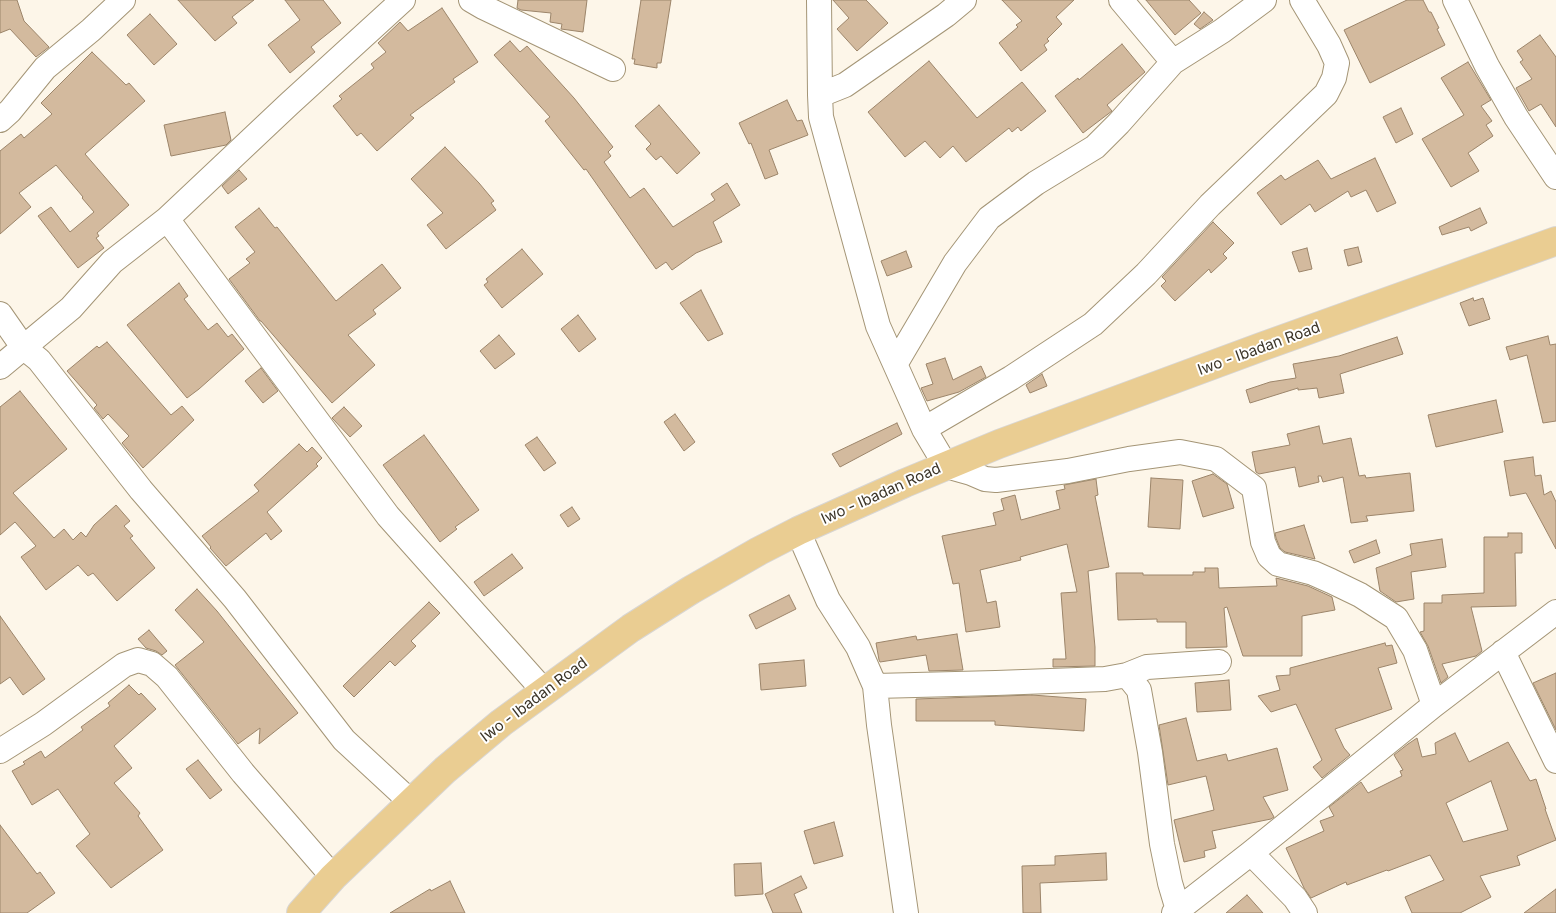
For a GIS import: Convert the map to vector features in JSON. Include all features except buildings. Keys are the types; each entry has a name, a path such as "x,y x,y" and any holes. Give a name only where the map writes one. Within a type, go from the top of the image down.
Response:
{"main road":[{"name":"Iwo - Ibadan Road","path":"301,913 333,877 411,802 445,770 501,723 630,628 742,561 798,531 904,483 999,444 1556,241"}],"street":[{"path":"3,108 45,68 91,30 123,0"},
{"path":"472,0 613,69"},
{"path":"819,0 821,117 878,326 924,429 946,466 985,479 996,480 1068,471 1129,459 1180,452 1216,459 1254,488 1263,542 1269,556 1278,564 1313,573 1331,581 1396,618 1415,650 1434,705"},
{"path":"820,95 845,85 946,15 964,0"},
{"path":"1121,0 1173,62"},
{"path":"896,363 955,264 989,218 1036,183 1095,147 1173,62 1222,31 1264,0"},
{"path":"924,429 1011,378 1093,324 1146,274 1210,204 1326,94 1334,78 1338,63 1302,0"},
{"path":"1455,0 1487,66 1516,117 1556,177"},
{"path":"0,367 70,308 112,262 167,219 398,1"},
{"path":"167,219 388,516 544,691"},
{"path":"0,314 23,347 39,360 141,490 235,599 344,740 411,802"},
{"path":"798,531 828,600 858,647 875,686 906,913"},
{"path":"1127,675 1139,690 1150,752 1162,844 1176,911 1434,705 1556,612"},
{"path":"1503,652 1556,761"},
{"path":"0,751 43,724 124,665 138,660 152,664 167,677 243,773 333,877"},
{"path":"875,686 996,684 1105,679 1127,675 1148,667 1219,662"},
{"path":"1251,853 1295,898 1305,913"}]}
